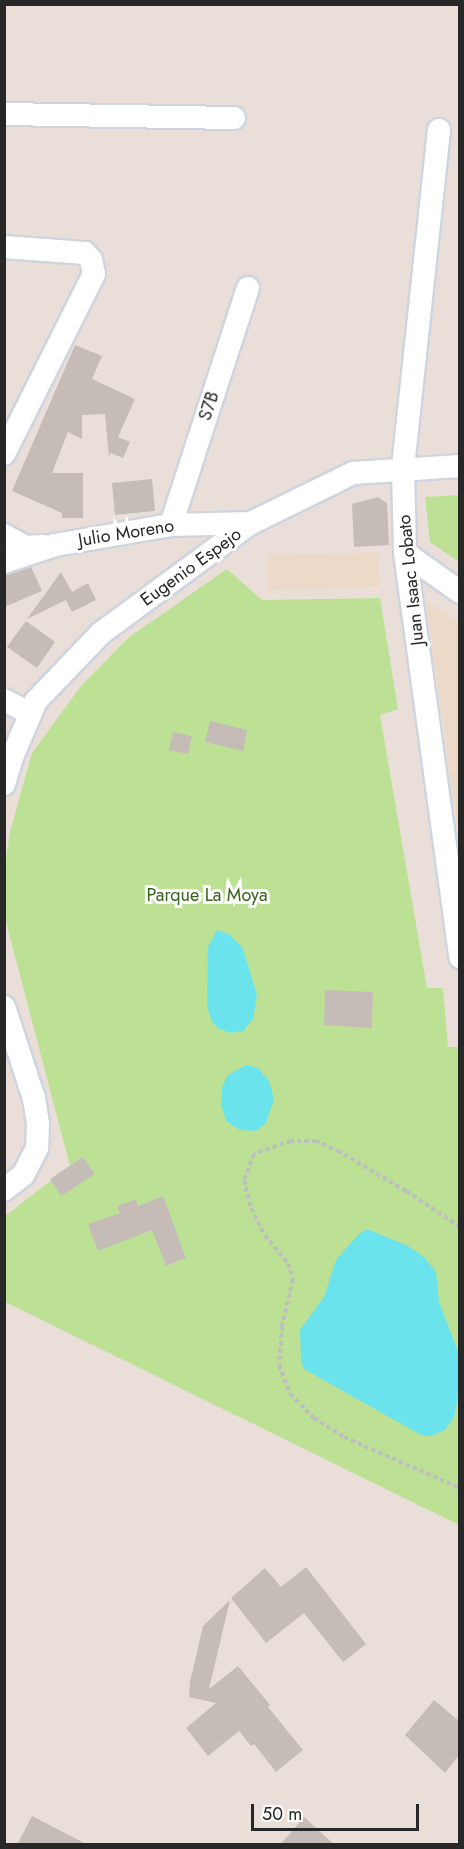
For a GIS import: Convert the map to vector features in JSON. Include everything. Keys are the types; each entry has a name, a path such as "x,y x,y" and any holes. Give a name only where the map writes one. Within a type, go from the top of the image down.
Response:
{"street":[{"path":"4,114 234,118"},
{"name":"Juan Isaac Lobato","path":"439,130 403,469 405,553 459,957"},
{"path":"4,247 85,253 91,260 94,274 4,454"},
{"name":"S7B","path":"171,525 248,288"},
{"name":"Eugenio Espejo","path":"4,784 13,755 36,701 101,633 251,523 353,473 459,466"},
{"name":"Julio Moreno","path":"4,562 55,545 171,525 251,523"},
{"path":"4,535 26,547 55,545"},
{"path":"405,553 459,592"},
{"path":"4,700 31,714"},
{"path":"4,1006 34,1098 38,1124 37,1148 23,1175 4,1190"}],"path":[{"path":"459,1227 406,1191 340,1152 316,1141 291,1141 254,1154 244,1180 251,1208 265,1235 288,1263 293,1279 282,1326 279,1365 290,1394 314,1418 344,1437 459,1488"}],"shaded area":[{"path":"378,552 379,587 269,590 268,555"},
{"path":"426,601 459,622 459,837"}],"green space":[{"path":"460,495 459,562 430,542 425,497"},
{"name":"Parque La Moya","path":"227,569 262,600 380,598 398,709 380,715 427,988 443,988 448,1047 459,1047 459,1525 5,1302 5,1216 70,1166 5,918 4,871 10,832 32,753 81,686 128,638"}],"water":[{"path":"217,930 229,934 243,949 257,995 253,1019 243,1031 232,1033 219,1029 212,1022 207,1006 208,947"},
{"path":"246,1065 258,1068 269,1081 274,1099 266,1123 256,1131 240,1130 226,1121 221,1105 222,1087 228,1075"},
{"path":"367,1229 408,1246 424,1257 436,1272 439,1302 459,1354 460,1387 454,1417 445,1430 431,1436 421,1435 304,1369 301,1361 300,1330 324,1297 336,1260 357,1236"}],"building":[{"path":"75,345 102,356 92,379 135,399 118,437 130,442 123,458 111,453 109,457 105,414 82,415 82,439 68,432 52,473 83,473 83,518 62,518 62,513 12,491"},
{"path":"152,479 155,511 115,515 112,483"},
{"path":"378,497 387,503 389,545 354,547 352,504"},
{"path":"31,567 42,591 4,607 4,575"},
{"path":"61,572 72,592 88,583 96,600 72,612 66,600 27,619"},
{"path":"26,621 55,642 37,668 7,647"},
{"path":"210,721 247,730 243,751 205,742"},
{"path":"173,732 192,736 188,754 169,750"},
{"path":"325,990 373,992 372,1028 324,1025"},
{"path":"83,1157 95,1174 61,1196 50,1179"},
{"path":"163,1196 186,1258 166,1266 152,1230 98,1251 88,1224 120,1213 117,1206 136,1199 138,1206"},
{"path":"306,1567 366,1644 343,1662 304,1613 266,1643 231,1598 265,1568 281,1587"},
{"path":"230,1600 209,1689 238,1666 270,1705 268,1707 303,1750 276,1772 254,1744 251,1746 239,1731 208,1756 186,1728 216,1703 189,1697 190,1682 203,1626"},
{"path":"434,1700 459,1721 459,1755 445,1773 405,1735"},
{"path":"32,1816 88,1845 17,1845"},
{"path":"304,1817 335,1845 280,1845"}]}
